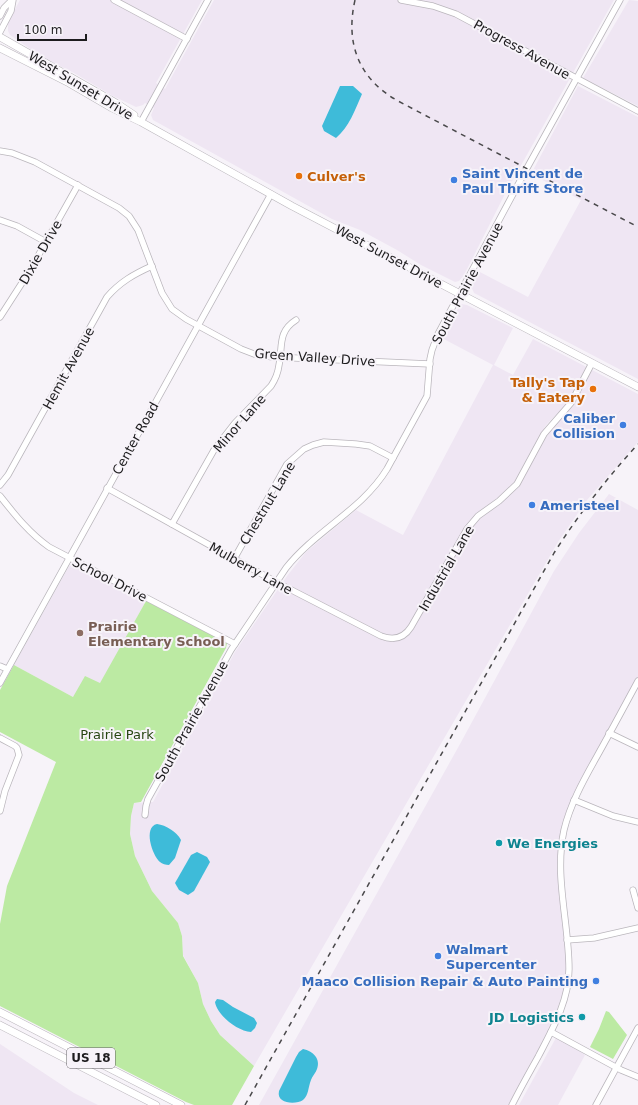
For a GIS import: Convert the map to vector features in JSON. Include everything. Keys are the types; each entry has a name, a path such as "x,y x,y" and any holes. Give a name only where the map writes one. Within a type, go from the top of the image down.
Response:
{"main road":[{"name":"West Sunset Drive","path":"0,37 116,103 141,122"},
{"name":"West Sunset Drive","path":"0,48 69,83 112,108 141,122 271,194 638,386"},
{"name":"US 18","path":"0,1012 181,1105"},
{"name":"US 18","path":"0,1024 156,1105"}],"street":[{"path":"0,16 4,8 13,0"},
{"path":"0,32 11,11 13,0"},
{"path":"114,0 187,39"},
{"path":"141,122 208,0"},
{"name":"Progress Avenue","path":"401,0 433,6 456,14 638,111"},
{"name":"South Prairie Avenue","path":"145,815 148,799 235,644 276,582 304,548 373,489 381,479 425,401 432,350 438,334 620,0"},
{"name":"Green Valley Drive","path":"0,151 17,155 34,162 119,208 129,216 138,230 162,293 170,306 177,314 248,352 280,357 430,364"},
{"name":"Dixie Drive","path":"0,318 29,272 78,185"},
{"name":"Center Road","path":"0,682 271,194"},
{"path":"0,220 17,226 46,242"},
{"name":"Hemit Avenue","path":"0,485 8,475 107,298 118,285 128,278 152,266"},
{"name":"Minor Lane","path":"172,524 214,450 239,418 271,386 276,377 280,364 284,331 296,320"},
{"name":"Industrial Lane","path":"398,638 406,634 412,627 452,555 473,521 503,498 517,484 544,434 569,405 592,363"},
{"name":"Chestnut Lane","path":"234,559 287,464 304,449 324,442 356,444 370,446 393,458"},
{"name":"Mulberry Lane","path":"107,488 276,582 381,636 390,639 398,638"},
{"name":"School Drive","path":"0,496 33,534 49,547 235,644"},
{"path":"0,666 7,669"},
{"path":"512,1105 551,1032 566,994 569,970 561,854 564,830 574,800 638,682"},
{"path":"609,733 638,746"},
{"path":"0,738 15,746 19,755 5,791 0,811"},
{"path":"574,800 613,816 638,822"},
{"path":"633,890 638,908"},
{"path":"567,940 594,938 638,928"},
{"path":"596,1105 638,1028"},
{"path":"551,1032 617,1068 638,1077"}],"shaded area":[{"path":"20,0 202,0 156,83 165,89 214,0 614,0 506,192 464,275 459,281 455,282 421,265 360,230 332,219 153,120 151,115 154,108 145,103 136,107 42,57 10,35 8,31 8,22"},
{"path":"629,0 638,1 638,106 583,78"},
{"path":"578,86 638,117 638,379 474,293 471,286 478,271 528,297 581,200 531,174"},
{"path":"461,304 467,305 513,328 494,365 513,375 533,339 638,394 638,442 587,500 558,542 254,1066 220,1035 211,1021 203,1004 198,983 183,955 182,936 178,923 152,891 135,856 130,834 131,816 134,803 153,802 235,652 287,576 306,552 356,510 403,535 493,365 440,337","holes":["569,399 573,401 548,430 544,428 563,408"]},
{"path":"609,494 638,510 638,680 579,789 561,843 569,970 562,1007 511,1105 259,1105 460,744 554,571 579,533"},
{"name":"Prairie Elementary School","path":"71,564 75,564 146,601 100,684 73,697 14,665"},
{"path":"557,1036 585,1055 558,1105 519,1105"},
{"path":"0,1044 74,1093 98,1105 0,1105"}],"green space":[{"name":"Prairie Park","path":"146,601 227,643 226,648 141,802 134,803 131,816 130,834 135,856 152,891 178,923 182,936 183,956 198,983 203,1004 211,1021 220,1035 254,1066 232,1105 194,1105 186,1102 0,1006 0,924 7,886 56,762 0,732 0,690 14,665 73,697 85,676 100,683"},
{"path":"606,1011 609,1012 627,1035 613,1059 590,1047"}],"water":[{"path":"340,86 353,86 362,94 345,129 336,138 324,131 322,126"},
{"path":"157,824 171,829 181,840 175,858 169,865 160,862 154,854 150,842 150,830"},
{"path":"197,852 207,857 210,862 194,891 188,895 179,890 175,883 191,855"},
{"path":"217,999 223,1000 254,1018 257,1023 255,1028 251,1032 246,1031 228,1022 217,1007 215,1002"},
{"path":"303,1049 313,1054 317,1059 318,1065 316,1072 303,1100 296,1103 283,1101 280,1099 279,1091 296,1057"}],"railway":[{"path":"355,0 352,16 352,31 358,59 373,82 385,92 398,101 638,227"},
{"path":"245,1105 554,553 573,524 615,470 638,444"}],"place":[{"name":"Culver's","path":"299,176"},
{"name":"Saint Vincent de Paul Thrift Store","path":"454,180"},
{"name":"Tally's Tap & Eatery","path":"593,389"},
{"name":"Caliber Collision","path":"623,425"},
{"name":"Ameristeel","path":"532,505"},
{"name":"Prairie Elementary School","path":"80,633"},
{"name":"We Energies","path":"499,843"},
{"name":"Walmart Supercenter","path":"438,956"},
{"name":"Maaco Collision Repair & Auto Painting","path":"596,981"},
{"name":"JD Logistics","path":"582,1017"}]}
